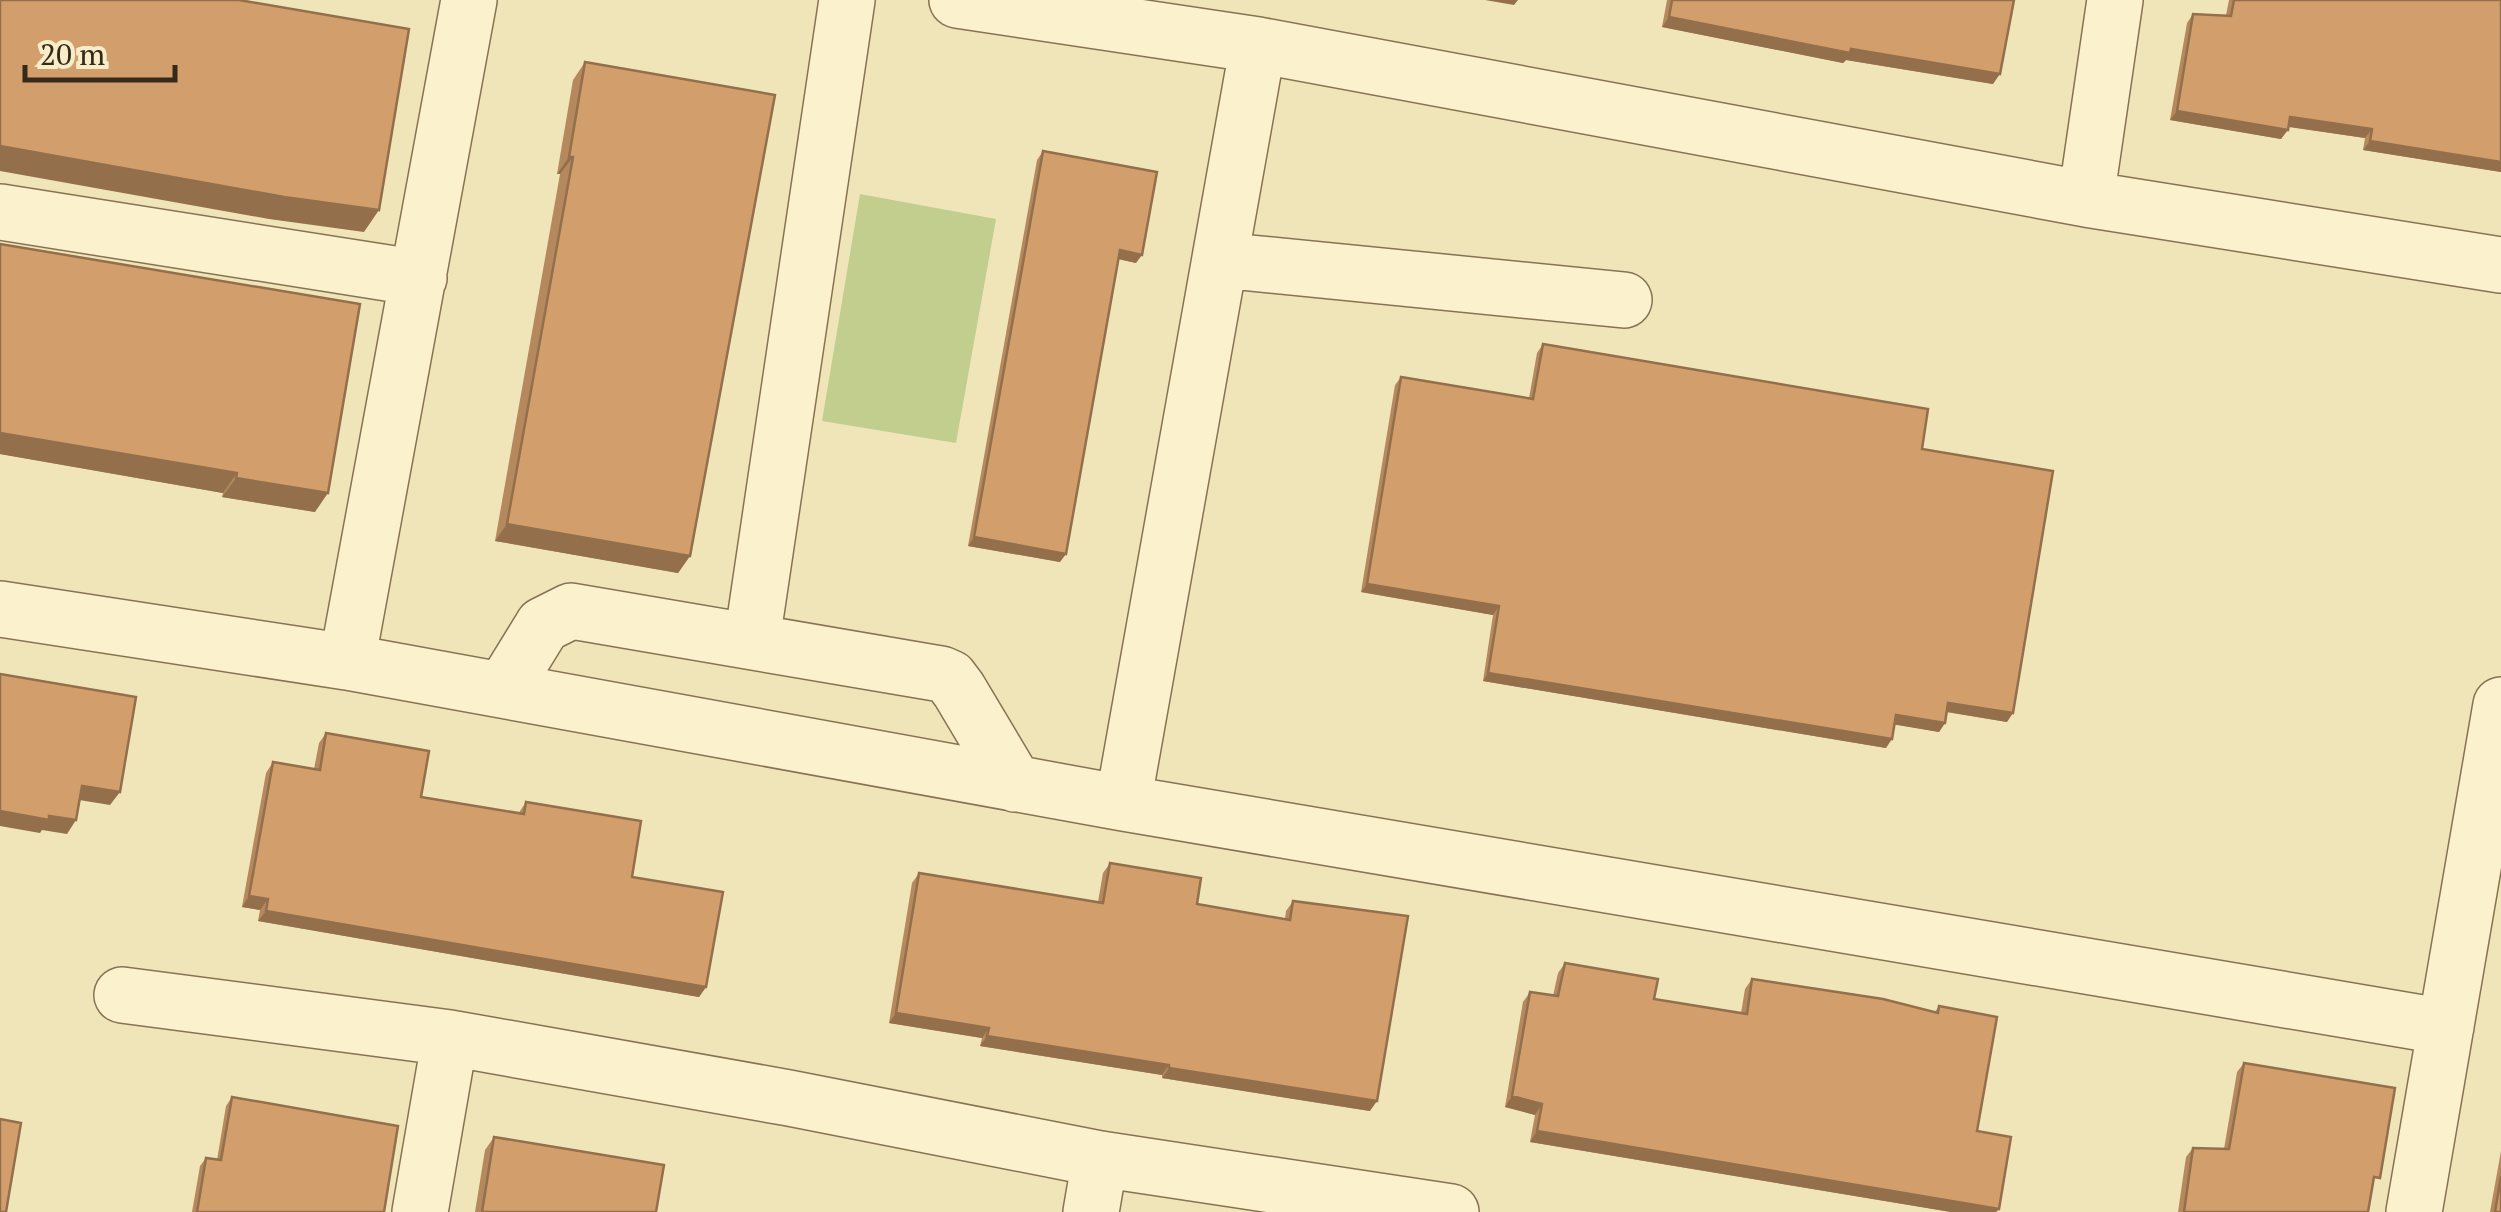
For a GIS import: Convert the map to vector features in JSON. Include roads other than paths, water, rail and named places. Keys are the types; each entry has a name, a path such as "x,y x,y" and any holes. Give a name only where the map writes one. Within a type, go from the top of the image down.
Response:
{"street":[{"path":"347,662 469,0"},
{"path":"752,640 847,0"},
{"path":"957,0 1035,6 1258,44 2086,200 2501,265"},
{"path":"2086,200 2116,0"},
{"path":"1123,803 1258,44"},
{"path":"0,212 419,278"},
{"path":"1220,260 1624,300"},
{"path":"0,609 347,662 1123,803 2446,1027"},
{"path":"503,690 543,625 571,611 752,640 950,678 1016,784"},
{"path":"2414,1212 2501,705"},
{"path":"122,995 450,1038 790,1098 1100,1159 1451,1212"},
{"path":"420,1212 450,1038"},
{"path":"1091,1212 1100,1159"}]}
